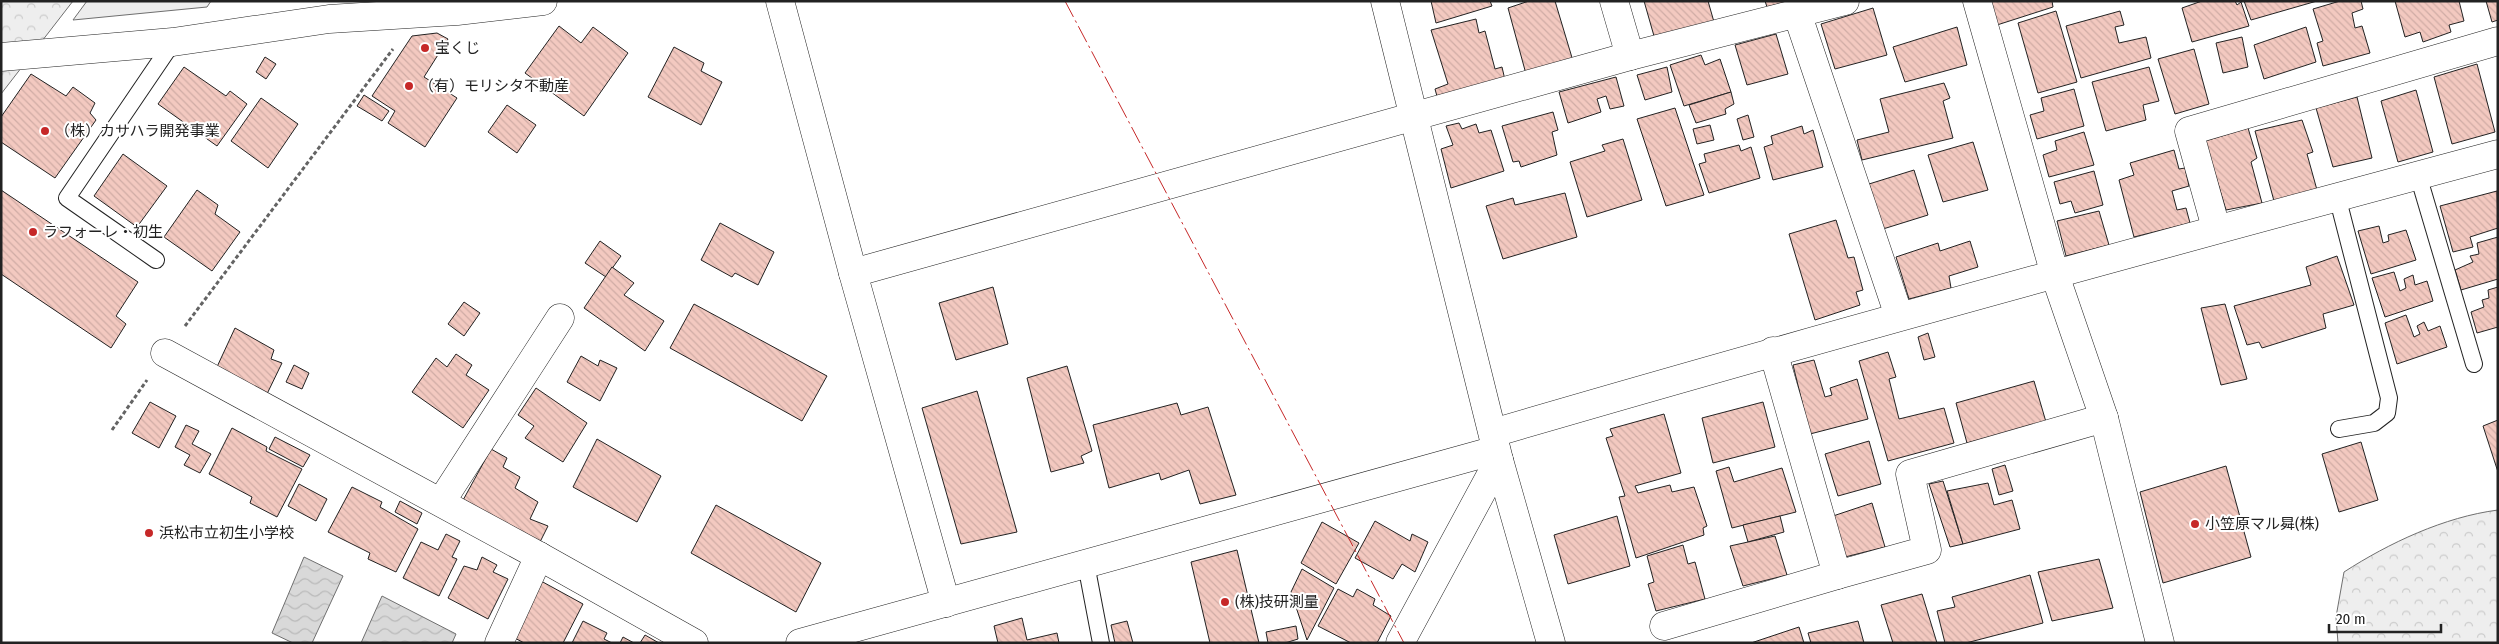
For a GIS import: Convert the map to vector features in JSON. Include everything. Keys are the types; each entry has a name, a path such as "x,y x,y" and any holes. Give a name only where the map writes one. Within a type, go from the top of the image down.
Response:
{"street":[{"path":"329,19 365,1"},
{"path":"1,57 172,42 329,19 420,13 543,1"},
{"path":"780,1 853,273 946,602"},
{"path":"1385,1 1496,448 1550,643"},
{"path":"1614,1 1630,56"},
{"path":"853,273 1630,56 1845,1"},
{"path":"1977,1 2055,274 2104,418 2160,643"},
{"path":"1797,13 1899,316"},
{"path":"2216,228 2189,131 2498,41"},
{"path":"800,643 1496,448 1772,351 2216,228 2498,154"},
{"path":"441,502 560,318"},
{"path":"1772,351 1837,574"},
{"path":"165,353 540,556 694,643"},
{"path":"1664,626 1837,574 1927,550 1910,474 2104,418"},
{"path":"1400,643 1496,448"},
{"path":"499,643 540,556"}],"lane":[{"path":"156,260 67,198 172,42"},
{"path":"2418,175 2474,364"},
{"path":"2337,196 2389,398 2387,413 2374,423 2339,429"},
{"path":"1086,564 1101,643"}],"path":[{"path":"112,430 165,353 420,13"}],"green space":[{"path":"1,1 73,1 1,94"},
{"path":"2498,510 2498,643 2338,643 2336,617 2344,572 2398,541 2437,525 2478,513"}],"shaded area":[{"path":"87,1 211,1 207,7 73,20"}],"water":[{"path":"304,557 343,576 312,643 293,643 272,633"},
{"path":"382,596 456,634 452,643 361,643"}],"building":[{"path":"1431,1 1490,1 1492,6 1436,23"},
{"path":"1529,1 1555,1 1573,61 1526,74 1508,8"},
{"path":"1644,1 1708,1 1714,22 1654,36"},
{"path":"1765,1 1790,1 1767,7"},
{"path":"1990,1 2052,1 2053,7 1997,25"},
{"path":"2202,1 2235,1 2237,5 2241,2 2249,26 2192,42 2182,8"},
{"path":"2244,1 2317,1 2251,20"},
{"path":"2340,1 2361,1 2363,9 2352,13 2355,28 2362,26 2370,53 2323,66 2317,43 2323,41 2313,9"},
{"path":"2395,1 2459,1 2464,21 2449,25 2451,32 2423,42 2420,32 2405,37"},
{"path":"2486,1 2498,1 2498,20 2492,22"},
{"path":"1873,8 1887,55 1835,69 1821,24"},
{"path":"2056,11 2077,82 2038,93 2018,23"},
{"path":"2120,11 2124,25 2115,27 2119,43 2146,37 2151,58 2081,78 2066,26"},
{"path":"1476,19 1479,33 1485,31 1495,69 1502,67 1505,80 1438,100 1435,89 1448,84 1431,30"},
{"path":"559,26 581,43 593,27 628,53 584,116 525,73"},
{"path":"1957,27 1967,65 1905,82 1893,47"},
{"path":"2306,27 2316,62 2264,79 2254,45"},
{"name":"（有）モリシタ不動産","path":"437,33 448,39 424,77 457,98 425,147 388,123 395,111 372,96 412,36"},
{"path":"1776,34 1788,74 1747,85 1735,45"},
{"path":"2242,37 2248,67 2223,73 2216,43"},
{"path":"674,47 704,63 701,71 722,82 701,125 648,97"},
{"path":"2194,49 2209,104 2175,114 2158,59"},
{"path":"1701,55 1705,65 1720,59 1731,92 1684,106 1670,65"},
{"path":"265,57 276,64 266,79 256,72"},
{"path":"2477,64 2495,132 2452,144 2434,77"},
{"path":"184,67 226,96 230,91 247,104 217,146 158,104"},
{"path":"1667,67 1672,92 1645,100 1637,75"},
{"path":"2149,67 2159,101 2143,105 2146,120 2106,131 2092,82"},
{"name":"（株）カサハラ開発事業","path":"31,74 66,96 73,87 95,103 90,113 96,120 55,178 1,142 1,117"},
{"path":"1616,77 1624,106 1610,109 1606,96 1597,99 1601,112 1568,123 1559,92"},
{"path":"1944,83 1950,98 1943,101 1953,138 1862,160 1857,140 1889,132 1880,99"},
{"path":"2074,89 2084,126 2037,139 2030,115 2044,111 2041,98"},
{"path":"2416,90 2433,152 2398,162 2381,101"},
{"path":"1731,92 1734,104 1725,109 1726,114 1696,123 1689,105"},
{"path":"364,95 389,111 382,121 357,106"},
{"path":"2357,97 2372,158 2333,167 2316,108"},
{"path":"261,98 298,124 268,168 231,141"},
{"path":"507,105 536,125 517,153 488,132"},
{"path":"1675,108 1704,195 1666,206 1637,119"},
{"path":"1553,112 1558,130 1552,132 1557,155 1521,167 1519,161 1513,162 1502,126"},
{"path":"1748,115 1754,137 1743,140 1737,119"},
{"path":"2302,120 2313,152 2307,154 2317,190 2274,201 2255,131"},
{"path":"1459,123 1462,129 1476,124 1479,133 1491,130 1504,171 1451,188 1441,149 1453,145 1446,126"},
{"path":"1710,125 1714,140 1697,144 1693,129"},
{"path":"1802,126 1804,134 1813,130 1823,167 1773,180 1764,147 1773,144 1771,136"},
{"path":"2248,128 2257,158 2251,162 2262,203 2226,210 2205,141"},
{"path":"2084,132 2094,165 2049,177 2043,155 2057,150 2055,141"},
{"path":"1623,139 1642,200 1587,217 1570,162 1605,151 1602,145"},
{"path":"1973,142 1988,190 1943,202 1928,155"},
{"path":"1739,145 1741,151 1751,147 1760,178 1709,193 1699,164 1706,162 1704,154"},
{"path":"2174,150 2179,169 2185,168 2189,186 2172,191 2177,210 2186,208 2190,223 2134,237 2119,180 2134,175 2130,163"},
{"path":"123,154 167,186 137,227 94,196"},
{"path":"1914,170 1928,215 1883,229 1869,184"},
{"path":"2094,171 2103,205 2075,213 2071,201 2060,204 2054,182"},
{"name":"ラフォーレ・初生","path":"1,190 138,282 116,316 126,324 111,348 1,274"},
{"path":"197,190 218,205 215,214 240,232 212,271 164,237"},
{"path":"2497,191 2498,228 2470,237 2473,247 2453,252 2440,206"},
{"path":"1565,193 1577,237 1503,259 1486,206 1513,198 1515,205"},
{"path":"2099,211 2109,245 2066,256 2057,221"},
{"path":"1836,220 1848,258 1854,257 1863,290 1856,292 1860,305 1815,320 1789,234"},
{"path":"720,223 774,252 758,285 735,273 732,277 701,260"},
{"path":"2379,226 2383,243 2389,241 2388,235 2406,230 2416,260 2371,274 2358,231"},
{"path":"2498,237 2498,279 2461,290 2455,270 2473,262 2470,256 2479,254 2477,243"},
{"path":"600,241 621,256 606,277 585,263"},
{"path":"1970,241 1978,267 1949,276 1951,288 1909,299 1896,257 1938,243 1940,251"},
{"path":"2337,256 2354,305 2323,314 2326,328 2262,348 2259,342 2247,345 2234,306 2311,285 2306,267"},
{"path":"612,267 634,283 624,295 664,321 645,351 584,308"},
{"path":"2394,272 2400,291 2406,288 2404,279 2413,275 2415,285 2427,281 2433,301 2385,317 2372,278"},
{"path":"993,287 1008,344 956,360 939,303"},
{"path":"2498,287 2498,327 2477,333 2471,312 2484,307 2482,300 2489,298 2488,290"},
{"path":"464,302 480,313 464,336 448,324"},
{"path":"694,304 827,376 802,421 670,348"},
{"path":"2225,304 2247,379 2221,385 2201,308"},
{"path":"2406,315 2414,337 2420,334 2417,326 2424,322 2428,331 2440,326 2447,347 2397,364 2385,323"},
{"path":"235,328 274,350 271,359 282,363 266,396 216,369"},
{"path":"1928,333 1935,357 1924,360 1918,337"},
{"path":"1888,352 1896,377 1889,379 1899,419 1944,408 1954,443 1888,461 1859,361"},
{"path":"456,354 472,365 466,375 489,390 463,428 412,392 436,358 447,367"},
{"path":"581,356 598,366 600,360 617,368 600,401 567,382"},
{"path":"1814,360 1825,397 1832,395 1830,388 1857,379 1868,419 1810,434 1793,365"},
{"path":"294,365 309,373 302,389 286,382"},
{"path":"1067,366 1092,451 1081,456 1084,463 1051,472 1027,378"},
{"path":"2034,381 2046,422 1967,443 1956,403"},
{"path":"536,388 587,423 563,462 525,438 534,426 518,415"},
{"path":"977,391 1017,532 961,544 922,408"},
{"path":"150,402 176,416 159,448 132,433"},
{"path":"1763,402 1775,447 1713,463 1702,418"},
{"path":"1177,403 1181,415 1208,407 1236,495 1200,504 1189,470 1161,480 1159,473 1109,488 1093,425"},
{"path":"1664,414 1681,473 1635,486 1638,493 1670,485 1672,492 1694,487 1707,526 1703,528 1704,535 1636,558 1619,497 1625,496 1606,438 1613,436 1610,429"},
{"path":"2498,420 2498,472 2483,426"},
{"path":"186,425 199,431 192,444 211,454 200,473 184,465 190,455 175,447"},
{"path":"232,428 267,447 266,451 302,469 277,517 250,503 252,497 209,474"},
{"path":"275,437 310,455 303,467 269,449"},
{"path":"597,439 661,476 637,522 573,487"},
{"path":"1869,441 1881,484 1838,496 1825,454"},
{"path":"2361,442 2378,500 2339,512 2322,454"},
{"path":"491,449 507,458 503,467 520,477 515,488 538,502 530,519 548,526 539,544 462,502"},
{"path":"2005,465 2013,491 1999,495 1992,469"},
{"name":"小笠原マル曻(株)","path":"2226,466 2251,557 2163,583 2140,492"},
{"path":"1729,467 1734,482 1782,468 1796,512 1732,528 1716,471"},
{"path":"1943,481 1963,544 1950,547 1929,484"},
{"path":"1988,483 1994,505 2012,500 2020,529 1963,544 1947,491"},
{"path":"299,484 327,499 316,521 288,506"},
{"path":"352,487 382,502 380,507 418,529 396,572 368,559 370,553 328,532"},
{"path":"400,501 422,513 417,524 395,512"},
{"path":"1872,503 1885,547 1845,557 1833,516"},
{"path":"716,505 821,563 796,612 691,553"},
{"path":"1617,516 1630,566 1568,584 1554,535"},
{"path":"1780,516 1784,532 1748,542 1743,525"},
{"path":"1375,521 1410,541 1412,534 1428,542 1415,572 1402,564 1393,579 1355,558"},
{"path":"1322,522 1359,543 1336,584 1301,563"},
{"path":"446,534 460,541 452,557 457,559 439,596 403,578 421,542 438,550"},
{"path":"1775,536 1787,575 1743,586 1730,546"},
{"path":"1683,545 1688,564 1695,562 1705,599 1656,611 1648,584 1654,582 1647,556"},
{"name":"(株)技研測量","path":"1237,550 1259,643 1210,643 1191,562"},
{"path":"482,557 497,565 493,572 508,579 488,619 448,598 464,566 477,570"},
{"path":"2099,559 2113,608 2052,621 2038,572"},
{"path":"1302,569 1334,588 1307,640 1291,592"},
{"path":"2030,575 2043,623 1966,643 1945,643 1937,611 1955,607 1952,597"},
{"path":"541,581 583,604 563,643 524,643 513,637"},
{"path":"1338,589 1353,597 1357,589 1375,599 1373,605 1391,616 1377,643 1351,643 1318,626"},
{"path":"1922,594 1937,643 1893,643 1881,605"},
{"path":"1022,618 1027,640 1057,633 1059,643 998,643 994,626"},
{"path":"583,621 607,633 604,639 612,643 572,643"},
{"path":"1127,621 1133,643 1115,643 1111,625"},
{"path":"1858,621 1864,643 1811,643 1808,633"},
{"path":"1296,626 1298,639 1285,643 1268,643 1266,632"},
{"path":"1799,627 1804,643 1751,643"},
{"path":"645,635 659,643 640,643"},
{"path":"623,637 634,643 620,643"}],"power":[{"path":"1065,1 1404,643"}],"place":[{"name":"宝くじ","path":"425,48"},
{"name":"（有）モリシタ不動産","path":"409,86"},
{"name":"（株）カサハラ開発事業","path":"45,131"},
{"name":"ラフォーレ・初生","path":"33,232"},
{"name":"小笠原マル曻(株)","path":"2195,524"},
{"name":"浜松市立初生小学校","path":"149,533"},
{"name":"(株)技研測量","path":"1225,602"}]}
